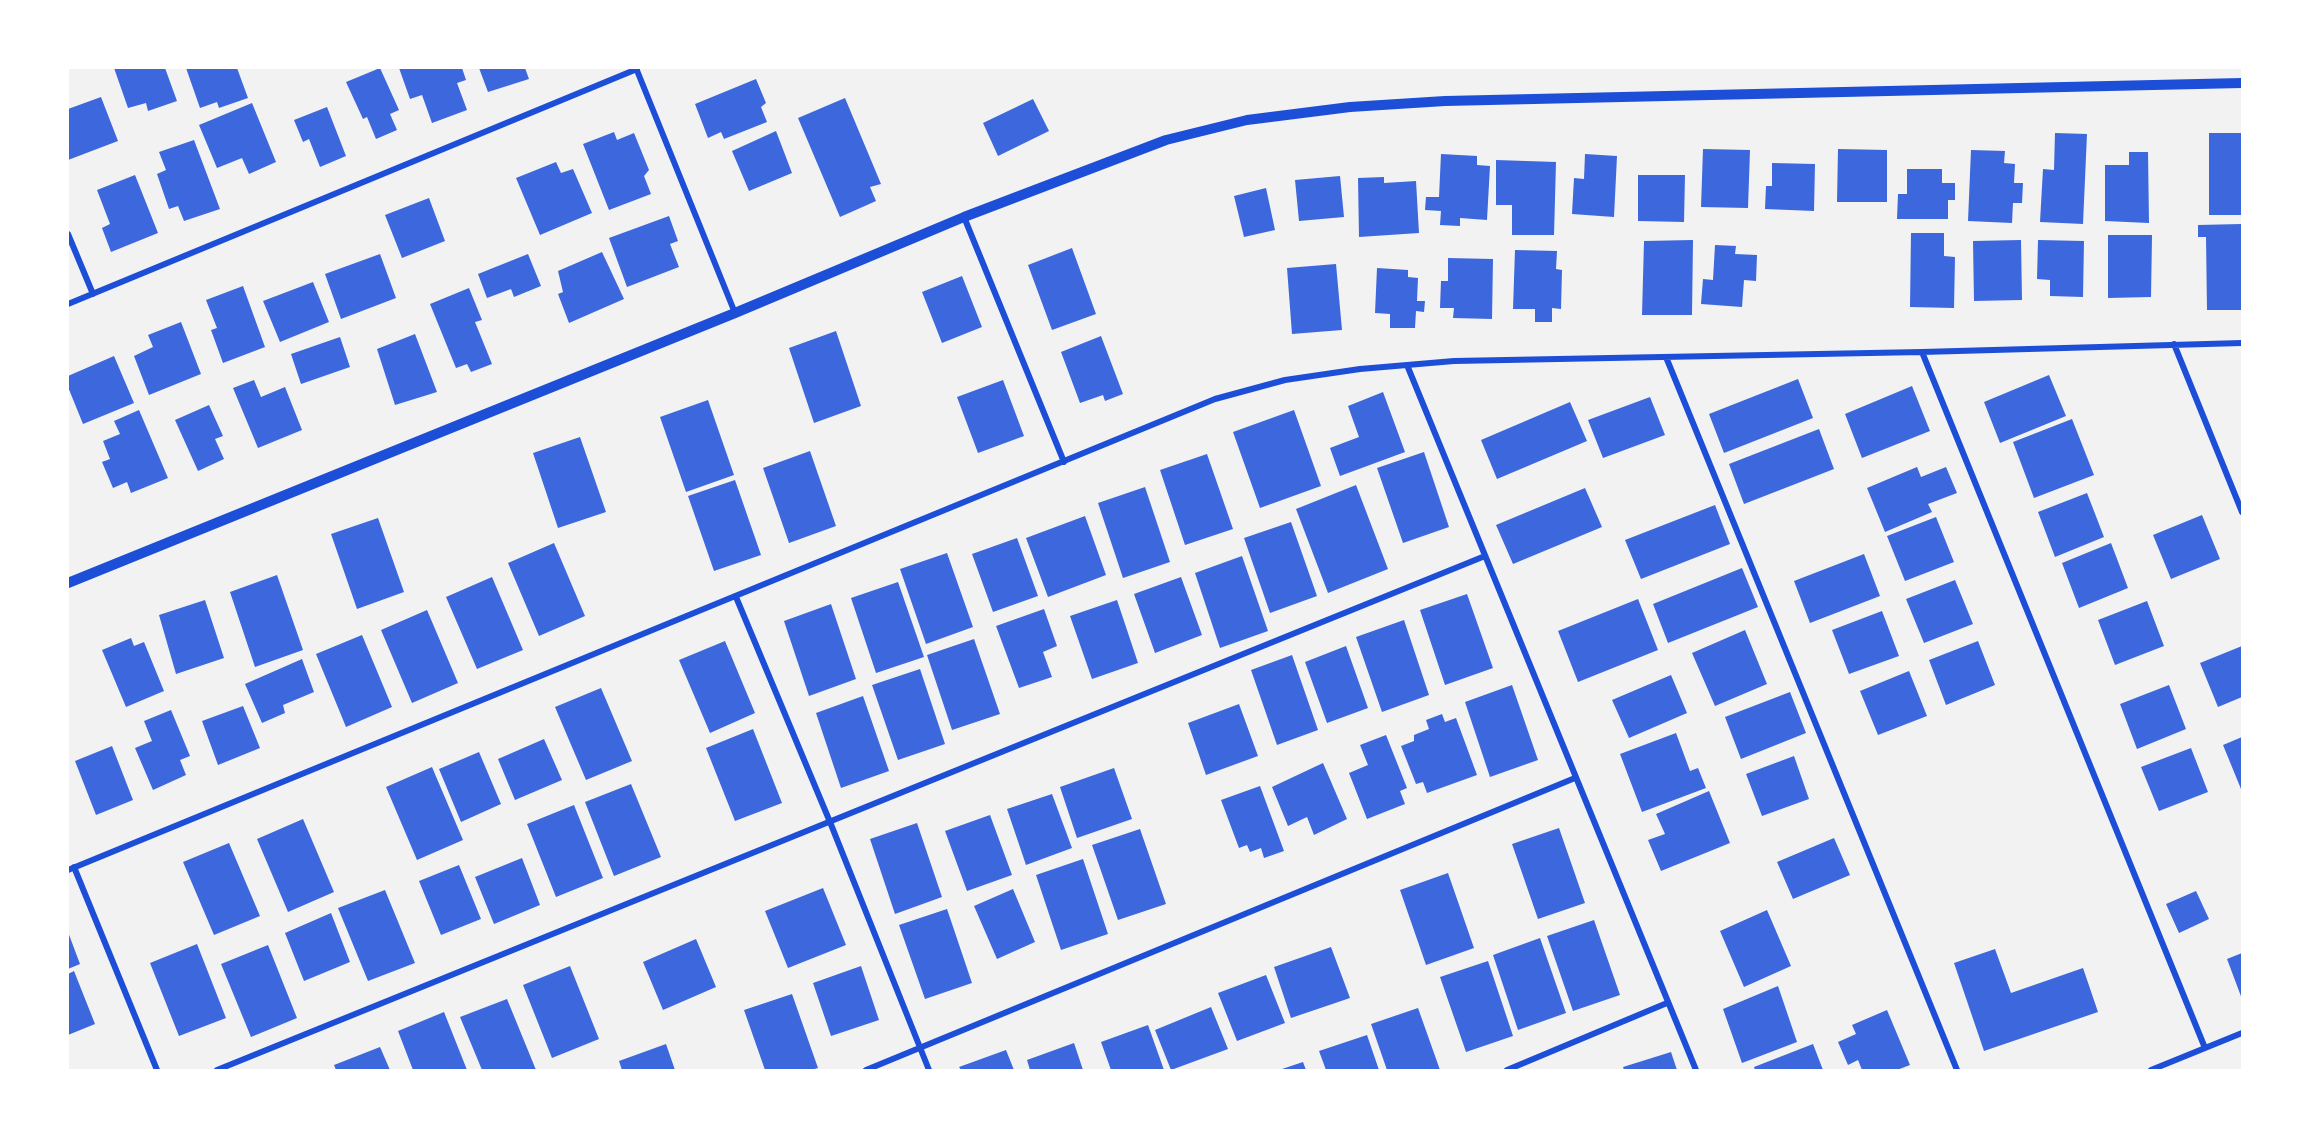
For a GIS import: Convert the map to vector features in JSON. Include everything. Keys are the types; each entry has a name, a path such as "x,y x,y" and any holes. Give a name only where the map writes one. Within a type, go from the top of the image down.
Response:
{"street":[{"path":"68,304 637,68 735,313"},
{"path":"68,584 964,218 1166,140 1246,120 1350,107 1445,101 2242,83"},
{"path":"964,218 1064,462"},
{"path":"68,234 93,294"},
{"path":"157,1071 71,868 1215,399 1285,380 1454,361 2242,343"},
{"path":"2174,344 2242,512"},
{"path":"1922,352 2205,1048"},
{"path":"1666,357 1957,1071"},
{"path":"1407,365 1696,1071"},
{"path":"217,1071 1485,556"},
{"path":"736,597 830,822 929,1071"},
{"path":"866,1071 1575,778"},
{"path":"1507,1071 1667,1003"},
{"path":"2151,1071 2242,1033"}],"building":[{"path":"114,68 165,68 177,101 148,111 146,103 128,108"},
{"path":"186,68 237,68 248,98 219,108 217,102 200,108"},
{"path":"380,68 399,110 390,114 397,130 376,139 367,117 363,119 346,82"},
{"path":"399,68 462,68 466,80 457,83 467,110 432,123 422,95 410,99"},
{"path":"479,68 525,68 529,79 488,92"},
{"path":"756,79 766,103 761,107 767,122 724,139 721,132 708,138 695,104"},
{"path":"101,97 118,141 68,160 68,109"},
{"path":"845,98 881,184 870,187 876,201 840,217 798,118"},
{"path":"1033,99 1049,131 998,156 983,123"},
{"path":"252,103 276,162 249,174 242,158 217,168 199,125"},
{"path":"327,107 346,156 320,167 309,139 303,142 294,120"},
{"path":"776,131 792,173 749,191 732,151"},
{"path":"614,132 617,140 634,133 649,170 644,176 651,194 609,210 583,144"},
{"path":"2055,133 2087,134 2083,224 2040,222 2043,169 2054,170"},
{"path":"2209,133 2242,133 2242,215 2209,215"},
{"path":"194,140 220,209 184,221 178,206 169,209 157,174 166,170 159,152"},
{"path":"1703,149 1750,150 1748,208 1701,207"},
{"path":"1838,149 1887,150 1887,202 1837,202"},
{"path":"1971,150 2005,151 2004,163 2015,164 2014,183 2023,183 2022,203 2013,203 2012,223 1968,221"},
{"path":"2129,152 2148,152 2149,223 2105,221 2105,165 2129,165"},
{"path":"1441,154 1477,156 1477,165 1490,166 1487,220 1460,218 1460,226 1440,225 1441,211 1425,210 1426,197 1439,197"},
{"path":"1585,154 1617,156 1614,217 1572,214 1574,178 1584,179"},
{"path":"1496,160 1556,162 1554,235 1512,235 1512,205 1496,205"},
{"path":"556,162 561,173 573,169 592,213 540,235 516,178"},
{"path":"1772,163 1815,164 1814,211 1765,209 1766,186 1772,186"},
{"path":"1907,169 1942,169 1942,183 1955,183 1955,200 1948,200 1948,219 1897,219 1898,194 1907,194"},
{"path":"135,175 158,233 111,252 102,228 110,224 97,190"},
{"path":"1638,175 1685,175 1684,222 1638,221"},
{"path":"1340,176 1344,217 1299,221 1295,180"},
{"path":"1384,177 1384,183 1416,181 1419,233 1359,237 1358,178"},
{"path":"1266,188 1275,230 1244,237 1234,196"},
{"path":"429,198 445,241 402,258 385,215"},
{"path":"669,216 678,241 670,244 679,267 627,287 609,238"},
{"path":"2242,224 2242,310 2207,310 2206,237 2198,237 2198,225"},
{"path":"1911,233 1944,233 1944,256 1955,257 1954,308 1910,307"},
{"path":"2108,235 2152,235 2151,297 2108,298"},
{"path":"1693,240 1692,315 1642,315 1644,241"},
{"path":"2021,240 2022,300 1974,301 1973,241"},
{"path":"2038,240 2084,241 2083,297 2050,296 2050,280 2037,279"},
{"path":"1715,245 1736,246 1735,254 1757,255 1756,281 1744,280 1742,307 1701,304 1703,279 1713,280"},
{"path":"1072,248 1096,314 1052,330 1028,265"},
{"path":"1515,250 1557,251 1556,269 1562,270 1561,309 1552,308 1552,322 1535,322 1535,309 1513,309"},
{"path":"602,252 624,299 569,323 558,294 563,292 558,271"},
{"path":"380,254 396,298 341,319 325,274"},
{"path":"528,254 541,286 514,297 511,289 487,298 478,274"},
{"path":"1448,258 1493,259 1492,319 1453,318 1454,308 1440,308 1441,281 1448,281"},
{"path":"1336,264 1342,330 1292,334 1287,268"},
{"path":"1377,268 1408,270 1408,277 1418,278 1417,301 1425,301 1424,312 1416,311 1415,328 1390,328 1390,314 1375,313"},
{"path":"962,276 982,327 942,343 922,292"},
{"path":"313,282 329,322 280,342 263,301"},
{"path":"243,286 265,347 223,363 211,330 217,328 206,300"},
{"path":"469,288 482,320 475,322 492,364 471,372 467,364 456,368 430,304"},
{"path":"181,322 201,374 149,395 134,356 153,347 148,335"},
{"path":"836,331 861,406 814,423 789,348"},
{"path":"415,334 437,392 395,405 377,349"},
{"path":"1101,336 1123,394 1105,401 1103,395 1080,403 1061,352"},
{"path":"340,337 350,367 301,384 291,354"},
{"path":"114,356 134,403 83,424 68,387 68,376"},
{"path":"2049,375 2066,416 2000,443 1984,402"},
{"path":"1798,379 1813,418 1724,453 1709,414"},
{"path":"254,380 261,397 285,387 302,430 258,448 233,388"},
{"path":"1003,380 1024,436 978,453 957,397"},
{"path":"1912,386 1930,431 1862,458 1845,414"},
{"path":"1383,392 1405,452 1340,476 1330,448 1359,437 1348,406"},
{"path":"1650,397 1665,435 1603,458 1588,420"},
{"path":"708,400 734,475 686,492 660,417"},
{"path":"1570,402 1587,441 1497,479 1481,440"},
{"path":"209,405 223,436 215,439 224,459 198,471 175,420"},
{"path":"139,410 168,478 131,493 127,482 113,488 102,462 110,459 103,441 120,434 114,421"},
{"path":"1294,410 1321,486 1260,508 1233,432"},
{"path":"2072,419 2094,475 2034,498 2013,442"},
{"path":"1819,429 1834,469 1744,504 1729,464"},
{"path":"580,437 606,512 558,528 533,453"},
{"path":"810,451 836,526 789,543 763,468"},
{"path":"1424,452 1449,527 1403,543 1377,468"},
{"path":"1207,454 1233,529 1185,545 1160,470"},
{"path":"1917,467 1921,477 1946,467 1957,493 1928,504 1932,512 1885,532 1867,488"},
{"path":"735,480 761,555 714,571 688,496"},
{"path":"1356,485 1388,569 1328,593 1296,509"},
{"path":"1145,487 1170,562 1123,578 1098,503"},
{"path":"1585,488 1602,527 1513,564 1496,525"},
{"path":"2087,493 2104,537 2055,557 2038,512"},
{"path":"1715,505 1730,544 1641,579 1625,540"},
{"path":"2202,515 2220,559 2171,579 2153,535"},
{"path":"1085,516 1106,575 1048,597 1026,538"},
{"path":"1936,517 1954,562 1905,581 1887,536"},
{"path":"378,518 404,592 357,609 331,534"},
{"path":"1291,522 1317,596 1270,613 1244,538"},
{"path":"1017,538 1038,596 993,612 972,554"},
{"path":"554,543 585,616 539,636 508,563"},
{"path":"2111,543 2128,588 2079,608 2062,563"},
{"path":"947,553 973,627 926,644 900,569"},
{"path":"1864,554 1880,596 1810,623 1794,581"},
{"path":"1242,556 1268,631 1220,648 1195,573"},
{"path":"1742,568 1758,607 1668,643 1653,604"},
{"path":"277,575 303,650 255,667 230,592"},
{"path":"492,577 523,650 477,669 446,597"},
{"path":"1181,577 1202,635 1155,653 1134,594"},
{"path":"1955,580 1973,624 1924,643 1906,599"},
{"path":"898,582 924,657 876,673 851,598"},
{"path":"1467,594 1493,668 1445,685 1420,610"},
{"path":"1638,599 1658,650 1578,682 1558,631"},
{"path":"205,600 224,658 176,674 159,615"},
{"path":"1117,600 1138,663 1092,679 1070,616"},
{"path":"2147,601 2164,646 2115,665 2098,620"},
{"path":"831,604 856,679 809,696 784,621"},
{"path":"1044,609 1057,646 1043,652 1052,677 1019,688 996,626"},
{"path":"427,610 458,683 412,703 381,630"},
{"path":"1882,611 1899,656 1849,674 1832,630"},
{"path":"1404,620 1429,695 1382,712 1356,637"},
{"path":"1745,630 1767,684 1715,706 1692,653"},
{"path":"362,635 392,707 346,727 316,654"},
{"path":"131,638 134,646 144,642 164,691 126,707 102,650"},
{"path":"974,639 1000,714 952,730 927,655"},
{"path":"725,641 755,713 710,733 679,660"},
{"path":"1978,641 1995,685 1946,705 1929,660"},
{"path":"1346,646 1368,708 1327,723 1305,662"},
{"path":"2242,646 2242,697 2218,707 2200,663"},
{"path":"1292,655 1318,730 1277,745 1251,670"},
{"path":"302,659 314,692 283,705 285,713 262,723 245,684"},
{"path":"920,669 945,744 898,760 872,685"},
{"path":"1909,671 1927,716 1878,735 1860,691"},
{"path":"1671,675 1687,713 1629,738 1612,700"},
{"path":"1512,685 1538,760 1490,777 1465,702"},
{"path":"2169,685 2186,729 2137,749 2120,704"},
{"path":"601,688 632,761 586,780 555,707"},
{"path":"1790,692 1806,733 1741,759 1725,717"},
{"path":"863,696 889,771 841,788 816,713"},
{"path":"1239,704 1258,756 1206,775 1188,723"},
{"path":"243,706 260,748 218,765 202,721"},
{"path":"171,710 190,756 180,760 186,775 153,790 135,748 152,741 144,721"},
{"path":"1442,714 1445,722 1456,718 1477,775 1427,793 1423,782 1416,784 1401,746 1414,741 1414,735 1429,729 1426,720"},
{"path":"753,729 782,803 735,821 706,748"},
{"path":"1676,733 1690,771 1698,768 1706,788 1642,812 1620,754"},
{"path":"1386,735 1407,788 1400,791 1405,804 1367,819 1349,773 1368,765 1360,745"},
{"path":"2242,737 2242,788 2241,789 2223,745"},
{"path":"544,739 562,780 515,800 498,759"},
{"path":"112,746 133,800 96,815 75,761"},
{"path":"2191,748 2208,792 2159,811 2141,767"},
{"path":"479,752 501,804 461,822 439,769"},
{"path":"1794,756 1809,799 1762,816 1746,774"},
{"path":"1323,763 1347,819 1314,835 1307,817 1288,826 1272,787"},
{"path":"432,767 463,840 417,860 386,787"},
{"path":"1114,768 1132,819 1077,838 1060,787"},
{"path":"631,784 661,857 614,876 585,802"},
{"path":"1260,786 1284,851 1264,858 1261,848 1250,852 1247,845 1239,848 1221,800"},
{"path":"1709,791 1730,843 1661,871 1648,840 1665,834 1656,814"},
{"path":"1052,794 1072,848 1026,865 1007,809"},
{"path":"574,805 603,878 556,897 527,824"},
{"path":"990,815 1012,875 967,891 945,831"},
{"path":"303,819 334,892 288,912 257,839"},
{"path":"917,823 942,897 895,914 870,839"},
{"path":"1559,828 1585,903 1538,919 1512,844"},
{"path":"1140,829 1166,904 1118,920 1092,845"},
{"path":"1834,838 1850,875 1793,899 1777,862"},
{"path":"229,843 260,916 214,935 183,862"},
{"path":"522,858 540,905 494,924 475,877"},
{"path":"1083,859 1108,934 1061,950 1036,875"},
{"path":"459,865 481,919 441,935 419,881"},
{"path":"1448,873 1474,948 1426,965 1400,890"},
{"path":"823,888 846,945 788,968 765,911"},
{"path":"1013,889 1035,942 997,959 974,906"},
{"path":"385,890 415,963 368,981 338,908"},
{"path":"2196,891 2209,919 2179,933 2166,904"},
{"path":"947,909 972,983 925,999 899,925"},
{"path":"1767,910 1791,966 1744,987 1720,931"},
{"path":"331,913 350,962 304,981 285,933"},
{"path":"1594,920 1620,995 1573,1011 1547,936"},
{"path":"68,932 80,964 68,969"},
{"path":"1540,938 1566,1013 1518,1030 1493,955"},
{"path":"696,939 716,987 663,1010 643,962"},
{"path":"197,944 226,1018 179,1036 150,963"},
{"path":"268,945 297,1018 251,1037 221,964"},
{"path":"1331,947 1350,998 1291,1018 1274,967"},
{"path":"1995,949 2011,993 2083,968 2098,1012 1984,1051 1954,963"},
{"path":"2242,953 2242,999 2227,959"},
{"path":"1488,961 1513,1036 1466,1052 1440,977"},
{"path":"570,966 599,1039 552,1058 523,985"},
{"path":"861,966 879,1020 831,1036 813,983"},
{"path":"74,971 95,1024 68,1035 68,974"},
{"path":"1266,975 1285,1023 1237,1041 1218,993"},
{"path":"1778,986 1797,1042 1742,1063 1723,1009"},
{"path":"792,994 818,1068 765,1070 744,1010"},
{"path":"507,999 536,1070 482,1070 460,1017"},
{"path":"1211,1007 1228,1049 1171,1070 1155,1030"},
{"path":"1418,1008 1440,1070 1387,1070 1371,1024"},
{"path":"1887,1010 1910,1065 1897,1070 1862,1070 1858,1060 1848,1065 1838,1042 1856,1034 1852,1025"},
{"path":"444,1012 467,1070 413,1070 398,1031"},
{"path":"1148,1025 1164,1070 1111,1070 1101,1042"},
{"path":"1367,1035 1379,1070 1326,1070 1319,1051"},
{"path":"1074,1043 1083,1070 1030,1070 1027,1060"},
{"path":"666,1044 675,1070 622,1070 619,1061"},
{"path":"1813,1044 1823,1070 1755,1070 1754,1067"},
{"path":"380,1047 390,1070 336,1070 334,1065"},
{"path":"1006,1050 1014,1070 961,1070 959,1067"},
{"path":"1671,1052 1677,1070 1624,1070 1623,1067"},
{"path":"1303,1062 1306,1070 1279,1070"}]}
